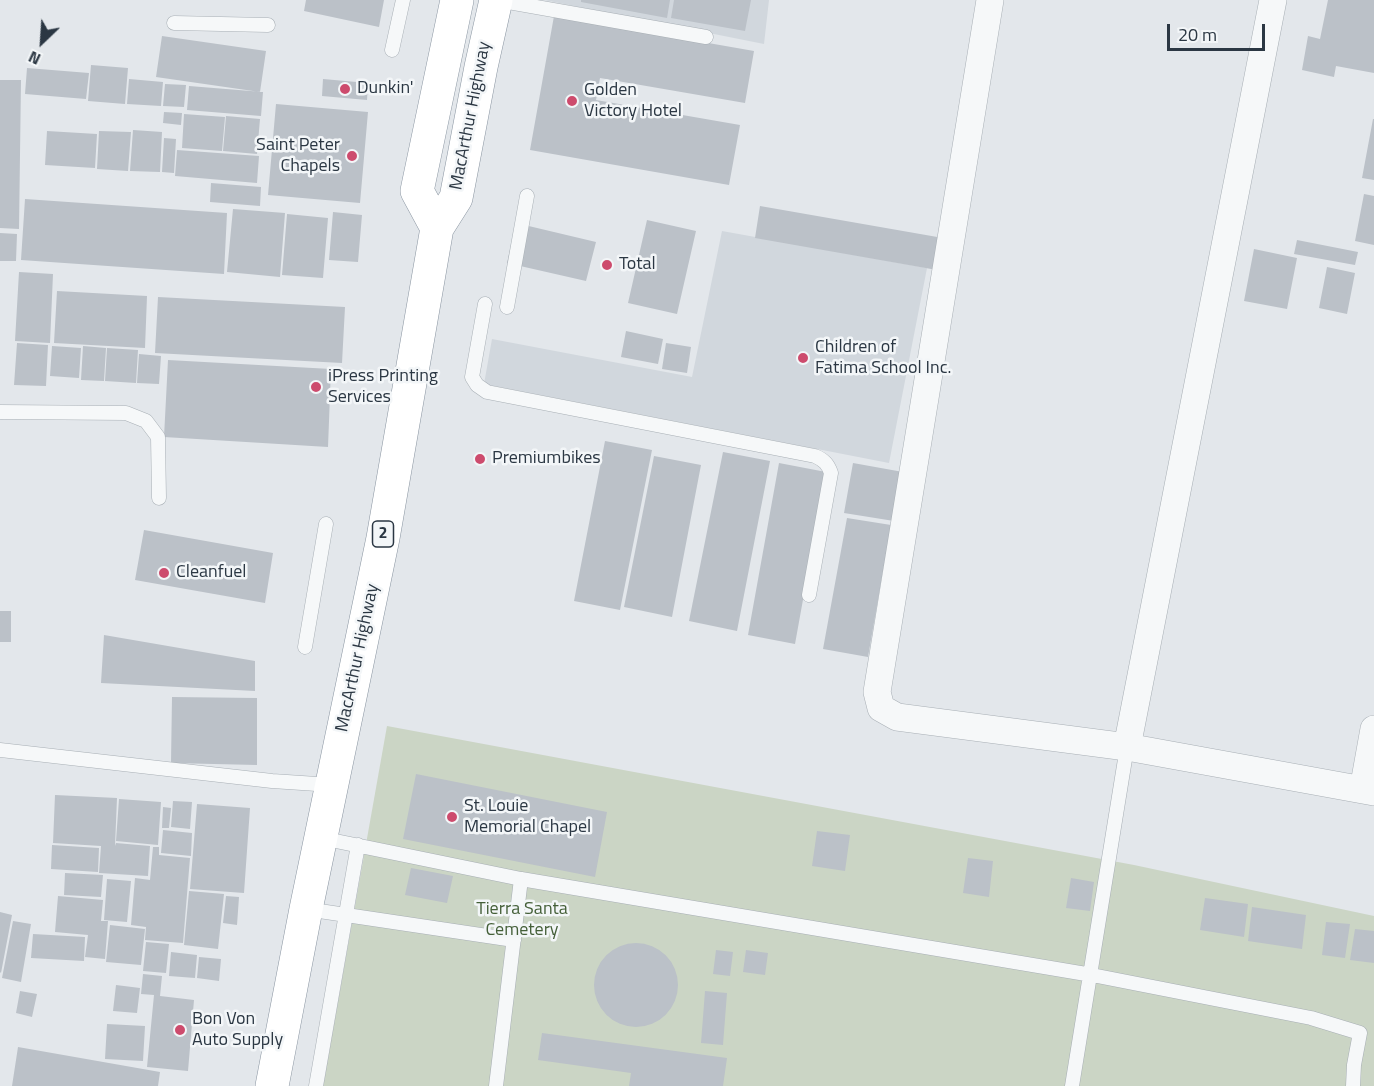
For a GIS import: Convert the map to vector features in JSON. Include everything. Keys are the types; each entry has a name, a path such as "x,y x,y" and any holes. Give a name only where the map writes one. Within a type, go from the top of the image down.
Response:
{"highway":[{"name":"MacArthur Highway","path":"437,228 417,191 457,0"},
{"name":"MacArthur Highway","path":"272,1086 306,909 383,538 437,228 456,198 481,67 497,0"}],"street":[{"path":"990,0 877,692 881,708 897,717 1127,747 1368,791 1374,729"},
{"path":"1127,747 1273,0"}],"lane":[{"path":"392,50 403,0"},
{"path":"497,0 706,37"},
{"path":"174,23 268,25"},
{"path":"507,307 527,196"},
{"path":"485,304 472,377 477,385 487,392 822,459 828,465 831,473 809,596"},
{"path":"0,412 126,413 146,421 158,437 159,498"},
{"path":"305,647 326,524"},
{"path":"1072,1086 1092,975 1127,747"},
{"path":"0,750 272,781 332,785"},
{"path":"321,838 521,879 1092,975 1311,1018 1360,1033 1374,1034"},
{"path":"316,1086 358,845"},
{"path":"496,1086 521,879"},
{"path":"306,909 514,940"},
{"path":"1353,1086 1360,1033"}],"shaded area":[{"path":"544,0 769,0 764,44"},
{"name":"Children of Fatima School Inc.","path":"722,231 927,268 889,463 484,384 492,339 692,377"}],"green space":[{"name":"Tierra Santa Cemetery","path":"387,726 1134,865 1374,916 1374,1086 323,1086"}],"building":[{"path":"306,0 384,0 379,27 304,11"},
{"path":"581,0 670,0 667,18 581,2"},
{"path":"674,0 751,0 745,31 671,18"},
{"path":"1328,0 1374,0 1374,73 1336,66 1334,77 1302,70 1308,36 1320,39"},
{"name":"Golden Victory Hotel","path":"554,16 754,51 745,103 600,78 596,100 740,125 729,185 530,150"},
{"path":"162,36 266,51 260,92 156,77"},
{"path":"91,65 128,68 125,104 88,101"},
{"path":"27,68 89,73 86,99 25,94"},
{"path":"129,79 163,82 161,106 127,104"},
{"name":"Dunkin'","path":"323,79 368,83 367,100 322,96"},
{"path":"0,80 21,80 19,229 0,228"},
{"path":"165,84 186,85 184,107 163,106"},
{"path":"189,86 263,92 261,116 187,110"},
{"path":"276,104 368,112 360,203 268,195"},
{"path":"164,112 182,113 181,125 163,123"},
{"path":"184,114 225,117 222,151 182,148"},
{"path":"226,116 260,119 257,154 223,151"},
{"path":"1374,119 1374,180 1362,178"},
{"path":"133,130 162,132 160,172 130,171"},
{"path":"47,131 97,134 95,168 45,165"},
{"path":"99,131 131,132 128,171 97,169"},
{"path":"164,138 176,139 174,173 162,172"},
{"path":"177,150 259,156 257,183 175,176"},
{"path":"211,183 261,187 260,206 210,202"},
{"path":"1364,194 1374,196 1374,245 1355,241"},
{"path":"25,199 227,213 224,274 21,260"},
{"path":"760,206 943,238 937,270 755,238"},
{"path":"233,209 285,213 280,277 227,272"},
{"path":"333,212 362,215 358,262 329,260"},
{"path":"287,214 328,218 323,278 282,275"},
{"path":"647,220 696,231 677,314 628,303"},
{"path":"516,223 596,242 586,281 507,263"},
{"path":"0,233 17,234 16,261 0,261"},
{"path":"1297,240 1358,252 1355,265 1294,254"},
{"path":"1254,249 1297,258 1287,309 1244,301"},
{"path":"1327,267 1355,273 1347,314 1319,308"},
{"path":"19,272 53,274 50,343 15,341"},
{"path":"57,291 147,296 145,348 54,343"},
{"path":"158,297 345,307 342,363 155,353"},
{"path":"626,331 663,339 658,364 621,357"},
{"path":"17,343 48,345 46,386 14,385"},
{"path":"666,343 691,347 687,373 662,369"},
{"path":"52,346 81,348 79,378 50,376"},
{"path":"83,346 106,348 104,381 81,380"},
{"path":"107,348 138,350 136,383 105,381"},
{"path":"139,354 161,356 159,384 137,383"},
{"path":"168,360 331,369 328,447 164,437"},
{"path":"605,441 652,450 620,610 574,601"},
{"path":"723,452 770,461 737,631 689,621"},
{"path":"654,456 701,465 672,617 624,607"},
{"path":"779,463 826,472 795,644 748,635"},
{"path":"853,463 903,472 894,521 844,513"},
{"path":"847,518 891,525 868,657 823,649"},
{"path":"144,530 273,553 265,603 135,580"},
{"path":"0,611 11,611 11,642 0,642"},
{"path":"104,635 255,661 255,691 101,683"},
{"path":"172,697 257,698 257,765 171,763"},
{"path":"416,774 607,812 595,877 403,839"},
{"path":"55,795 117,798 115,846 116,843 150,846 148,876 99,873 101,846 53,843"},
{"path":"119,799 161,802 158,845 116,841"},
{"path":"173,801 192,802 190,829 171,827"},
{"path":"197,804 250,808 244,893 190,889"},
{"path":"163,807 171,808 169,828 162,828"},
{"path":"163,830 192,833 191,856 161,853"},
{"path":"817,831 850,835 845,871 812,866"},
{"path":"52,845 99,848 98,872 51,869"},
{"path":"153,847 159,847 159,855 190,858 183,943 145,940 146,927 131,925 135,878 150,880"},
{"path":"968,858 993,861 989,897 963,893"},
{"path":"411,868 453,876 447,903 405,895"},
{"path":"65,873 103,875 101,897 64,895"},
{"path":"1071,878 1094,882 1090,911 1066,908"},
{"path":"107,879 131,881 127,922 104,920"},
{"path":"189,891 224,894 218,949 184,945"},
{"path":"58,896 103,900 101,921 108,921 105,959 85,957 88,935 55,932"},
{"path":"226,896 239,897 237,925 223,923"},
{"path":"1205,898 1248,904 1244,937 1200,930"},
{"path":"1252,907 1306,915 1302,949 1248,941"},
{"path":"0,912 12,915 1,973 0,972"},
{"path":"13,921 31,924 21,982 2,978"},
{"path":"1326,922 1350,924 1345,958 1322,955"},
{"path":"110,925 145,929 141,965 106,962"},
{"path":"1355,929 1374,931 1374,963 1350,960"},
{"path":"33,934 85,937 84,961 31,958"},
{"path":"146,942 169,944 166,973 143,971"},
{"path":"636,943 652,946 666,955 675,969 678,985 675,1001 666,1015 652,1024 636,1027 620,1024 606,1015 597,1001 594,985 597,969 606,955 620,946"},
{"path":"716,950 733,952 730,976 713,974"},
{"path":"746,950 768,953 765,975 743,972"},
{"path":"171,952 197,955 195,978 169,976"},
{"path":"199,957 221,959 219,981 197,978"},
{"path":"143,974 162,976 160,996 194,1000 188,1071 147,1067 154,995 141,994"},
{"path":"116,985 140,988 137,1013 113,1011"},
{"path":"20,991 37,994 32,1017 16,1013"},
{"path":"705,991 727,993 723,1045 701,1043"},
{"path":"107,1024 145,1026 143,1061 105,1059"},
{"path":"542,1033 727,1058 723,1086 629,1086 631,1073 538,1060"},
{"path":"18,1047 160,1072 158,1086 12,1086"}],"place":[{"name":"Dunkin'","path":"345,89"},
{"name":"Golden Victory Hotel","path":"572,101"},
{"name":"Saint Peter Chapels","path":"352,156"},
{"name":"Total","path":"607,265"},
{"name":"Children of Fatima School Inc.","path":"803,358"},
{"name":"iPress Printing Services","path":"316,387"},
{"name":"Premiumbikes","path":"480,459"},
{"name":"Cleanfuel","path":"164,573"},
{"name":"St. Louie Memorial Chapel","path":"452,817"},
{"name":"Bon Von Auto Supply","path":"180,1030"}]}
